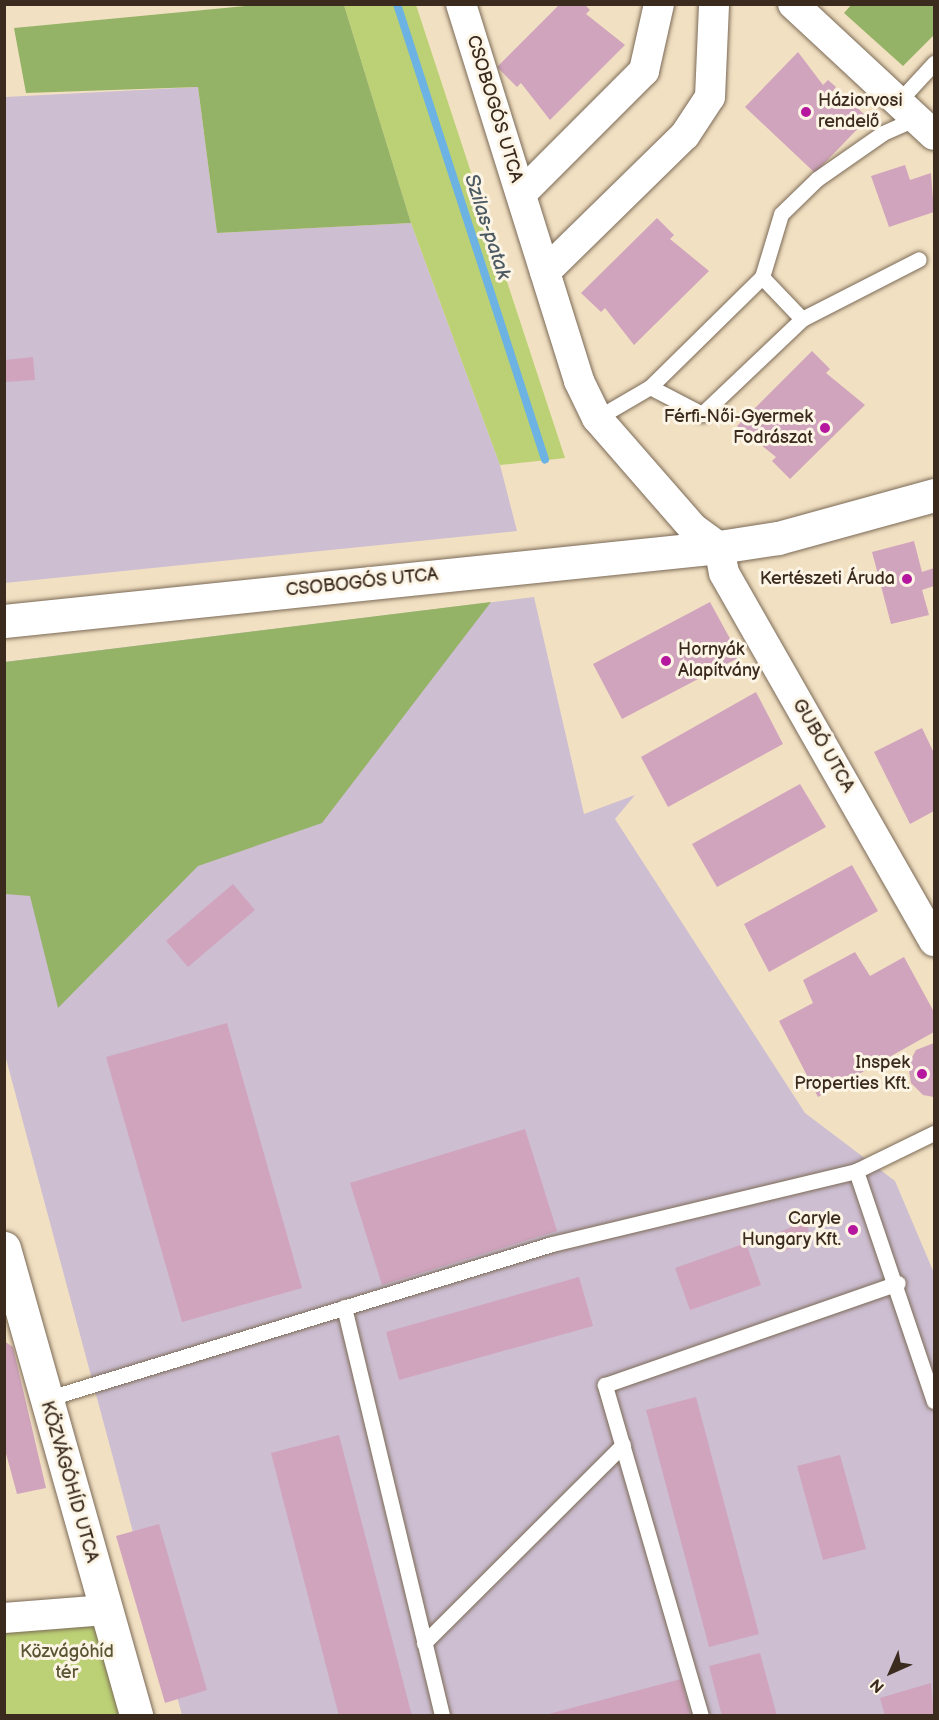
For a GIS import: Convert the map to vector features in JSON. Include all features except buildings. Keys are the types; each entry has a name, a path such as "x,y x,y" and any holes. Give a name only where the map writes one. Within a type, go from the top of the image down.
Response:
{"street":[{"name":"CSOBOGÓS UTCA","path":"461,4 579,381 597,418 694,529 719,547"},
{"path":"521,194 644,71 659,4"},
{"path":"545,272 685,135 710,97 714,4"},
{"path":"793,4 916,118"},
{"name":"CSOBOGÓS UTCA","path":"4,621 719,547 778,537 934,495"},
{"name":"GUBÓ UTCA","path":"719,547 724,573 934,941"},
{"name":"KÖZVÁGÓHÍD UTCA","path":"4,1248 10,1292 46,1399 136,1716"},
{"path":"4,1618 106,1610"}],"lane":[{"path":"597,418 650,387 762,277 781,214 817,179 883,133 916,118 934,63"},
{"path":"650,387 702,414 802,319 919,259"},
{"path":"762,277 802,319"},
{"path":"46,1399 552,1244 856,1171 934,1133"},
{"path":"856,1171 898,1283 934,1401"},
{"path":"701,1716 605,1385 898,1283"},
{"path":"344,1307 442,1716"},
{"path":"424,1643 623,1445"}],"shaded area":[{"path":"198,87 217,233 411,223 500,465 517,531 5,583 5,97"},
{"path":"534,597 584,814 635,795 615,819 805,1113 895,1181 934,1273 934,1715 182,1715 5,1055 4,662"}],"green space":[{"path":"852,4 934,5 934,35 903,66 844,13"},
{"path":"257,5 344,5 411,223 217,233 198,87 26,93 14,28"},
{"path":"344,5 416,5 565,458 500,465 411,223"},
{"path":"491,602 322,823 198,866 58,1008 30,896 5,894 5,662"},
{"name":"Közvágóhíd tér","path":"106,1610 136,1715 5,1716 5,1618"}],"waterway":[{"name":"Szilas-patak","path":"397,4 545,460"}],"place":[{"name":"Háziorvosi rendelő","path":"806,112"},
{"name":"Férfi-Női-Gyermek Fodrászat","path":"825,428"},
{"name":"Kertészeti Áruda","path":"907,579"},
{"name":"Hornyák Alapítvány","path":"666,661"},
{"name":"Inspek Properties Kft.","path":"922,1074"},
{"name":"Caryle Hungary Kft.","path":"853,1230"}]}
